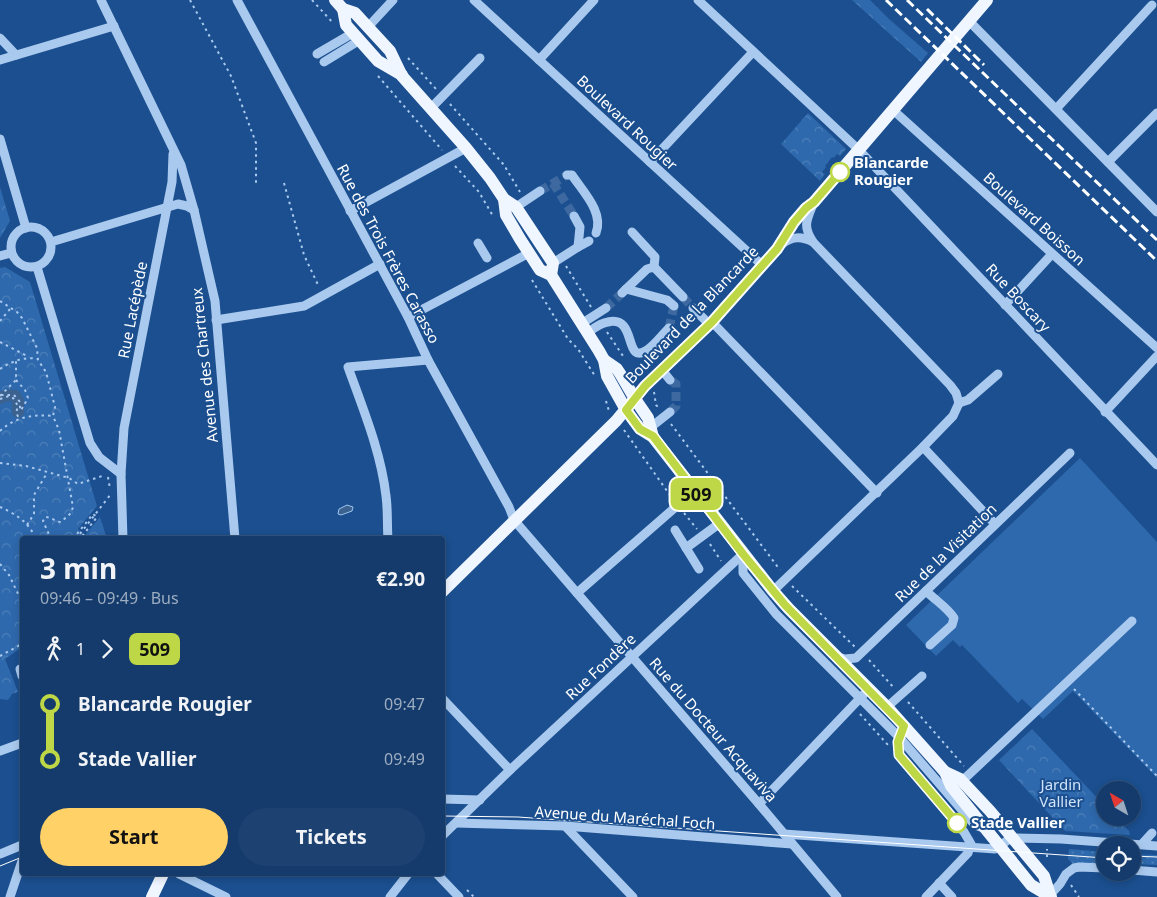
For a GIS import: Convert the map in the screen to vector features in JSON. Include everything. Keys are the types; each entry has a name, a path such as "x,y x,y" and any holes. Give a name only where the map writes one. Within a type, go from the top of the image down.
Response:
{"main road":[{"name":"Boulevard de la Blancarde","path":"445,589 579,458 626,410 645,386 666,375 777,249 794,222 859,150 969,21 983,1"},
{"path":"339,4 346,25 353,37 378,61 402,76"},
{"path":"339,4 355,14 390,52 402,76 466,148 504,199 516,207 604,360 607,376 626,410 640,429 652,432"},
{"path":"504,199 506,215 540,270 552,269"},
{"path":"604,360 617,369 648,418 652,432 694,491 773,591 835,656 865,693 887,707 902,732 945,772 951,786 1031,886 1050,896"},
{"path":"945,772 966,777 1011,838 1044,876 1050,896"},
{"path":"152,897 162,876"}],"street":[{"name":"Avenue des Chartreux","path":"101,0 180,165 194,210 215,300 235,536"},
{"name":"Rue des Trois Frères Carasso","path":"237,0 380,264 428,360 509,507 514,520"},
{"path":"368,27 393,0"},
{"name":"Boulevard Rougier","path":"474,0 762,265"},
{"path":"539,60 594,0"},
{"name":"Rue Boscary","path":"698,0 859,150 1157,465"},
{"path":"1056,109 1152,5"},
{"path":"969,21 1157,212"},
{"path":"0,60 114,26"},
{"path":"317,54 353,37"},
{"path":"324,62 353,37"},
{"path":"0,38 16,55"},
{"path":"650,162 753,52"},
{"path":"431,108 480,58"},
{"name":"Boulevard Boisson","path":"893,110 1157,348"},
{"path":"1108,162 1157,113"},
{"path":"0,139 26,228"},
{"path":"350,211 466,148"},
{"name":"Rue Lacépède","path":"123,536 121,474 126,420 172,182 173,152"},
{"path":"566,175 572,175 597,213 600,224 596,233"},
{"path":"172,182 185,180"},
{"path":"516,207 525,199 540,191"},
{"path":"773,591 923,447 953,416 959,403 956,393 950,385 813,242 805,227 814,202"},
{"path":"51,242 178,204 194,210"},
{"path":"574,216 580,227 578,246"},
{"path":"26,228 38,228 48,236 51,242 51,255 37,267 24,267 14,259 11,253 11,246 15,235 26,228"},
{"path":"632,232 655,256 654,267 683,297"},
{"path":"777,249 791,239 804,238 813,242"},
{"path":"552,269 578,246 589,241"},
{"path":"478,243 491,265"},
{"path":"0,256 11,253"},
{"path":"408,317 491,265 529,253"},
{"path":"1005,305 1052,254"},
{"path":"216,320 304,306 380,264"},
{"path":"37,267 93,451 121,474"},
{"path":"654,267 647,269 624,291 667,300 674,306"},
{"path":"584,328 606,308"},
{"path":"693,308 710,323 876,493"},
{"path":"584,328 606,322 620,323 626,327 632,349 636,352 646,351 670,328"},
{"path":"1105,412 1157,356"},
{"path":"388,536 386,497 379,465 348,367 428,360"},
{"path":"959,403 968,400 998,374"},
{"path":"652,432 667,414"},
{"path":"923,447 995,524"},
{"name":"Rue de la Visitation","path":"835,656 845,659 856,658 1070,452"},
{"path":"577,593 694,491"},
{"name":"Rue du Docteur Acquaviva","path":"514,520 759,804 836,897"},
{"path":"686,548 720,523"},
{"path":"675,530 699,569"},
{"path":"743,554 743,573 776,614 865,693 902,732 974,824 985,828"},
{"name":"Rue Fondère","path":"445,833 510,770 743,554"},
{"path":"926,591 950,612 954,618 952,625 930,645"},
{"path":"966,777 1132,621"},
{"path":"887,707 922,676"},
{"path":"759,804 865,693"},
{"path":"445,701 510,770"},
{"path":"902,732 898,749 899,755 970,840 970,850 926,897"},
{"path":"0,751 20,744"},
{"path":"445,799 480,800"},
{"name":"Avenue du Maréchal Foch","path":"456,823 565,826 792,844"},
{"path":"565,826 633,897"},
{"path":"1142,844 1152,833"},
{"path":"784,834 970,850 995,849 1011,838 1061,839 1157,846"},
{"path":"0,854 20,847"},
{"path":"10,897 20,867"},
{"path":"1050,896 1066,874 1074,868 1096,868"},
{"path":"1141,871 1157,872"},
{"path":"183,876 226,897"},
{"path":"390,897 406,876"},
{"path":"439,876 459,897"},
{"path":"939,883 952,897"}],"path":[{"path":"190,0 231,76 256,144 256,184"},
{"path":"312,0 353,37"},
{"path":"376,73 444,152"},
{"path":"453,164 479,192 493,216"},
{"path":"284,183 304,255 323,296"},
{"path":"532,280 568,339 578,349 597,380"},
{"path":"0,301 17,312 29,331 37,348 38,360 46,372 55,407 53,416 59,430 73,507 71,513 61,522 45,517 43,521 50,536"},
{"path":"0,321 10,309"},
{"path":"0,342 29,358 38,360"},
{"path":"0,369 9,363 29,358"},
{"path":"0,431 19,415 28,398 16,380 16,361"},
{"path":"0,397 16,380"},
{"path":"651,388 656,393 656,406 667,414 784,574"},
{"path":"0,397 9,396 13,398 16,402 16,413 19,415"},
{"path":"605,397 611,415"},
{"path":"19,415 53,416"},
{"path":"619,424 676,503"},
{"path":"0,463 26,466 69,478 78,484 108,474 111,495 80,536"},
{"path":"27,525 34,514 34,495 48,472"},
{"path":"0,507 15,515 27,525 33,536"},
{"path":"75,536 93,514 95,516"},
{"path":"0,564 9,575 20,598"},
{"path":"790,581 798,593 855,647 861,650"},
{"path":"0,656 20,645"},
{"path":"865,654 901,695 966,777"},
{"path":"1068,682 1157,776"},
{"path":"855,709 873,727 894,753 899,755"},
{"path":"1070,884 1078,897"}],"green space":[{"path":"852,0 870,0 928,53 921,62"},
{"path":"808,113 846,149 840,156 837,154 834,158 832,157 822,172 825,174 820,181 781,144"},
{"path":"0,187 10,221 0,238"},
{"path":"5,267 30,282 97,506 78,529 85,535 100,517 106,536 20,536 20,648 5,659 18,692 12,694 8,700 0,699 0,268"},
{"path":"1080,458 1157,542 1157,778 1073,691 1043,719 1022,699 1018,703 962,645 960,647 953,640 936,656 906,625"},
{"name":"Jardin Vallier","path":"1032,729 1096,797 1096,826 1124,826 1130,835 1065,831 999,760"},
{"path":"1069,849 1096,851 1096,866 1073,864 1068,859"},
{"path":"1141,854 1157,855 1157,865 1141,864"}],"shaded area":[{"path":"347,505 353,507 352,511 341,515 338,514 339,509"}],"waterway":[{"path":"0,398 8,395 15,396 18,401 18,412"}],"tunnel":[{"path":"540,191 567,175"},
{"path":"553,183 574,216"},
{"path":"606,308 622,293"},
{"path":"683,297 693,308"},
{"path":"669,328 674,306"},
{"path":"670,380 676,384 676,406 670,412"}],"tram line":[{"path":"445,816 518,817 1096,857"},
{"path":"1141,856 1157,857"},
{"path":"0,866 20,858"}],"railway":[{"path":"886,0 1157,261"},
{"path":"907,0 1157,240"},
{"path":"927,9 984,65"}],"bus line":[{"name":"509","path":"840,172 794,222 777,249 712,322 645,386 626,410 640,429 653,436 743,554 785,605 904,726 898,742 899,755 957,823"}],"place":[{"name":"Blancarde Rougier","path":"840,172"},
{"name":"Stade Vallier","path":"957,823"}]}
